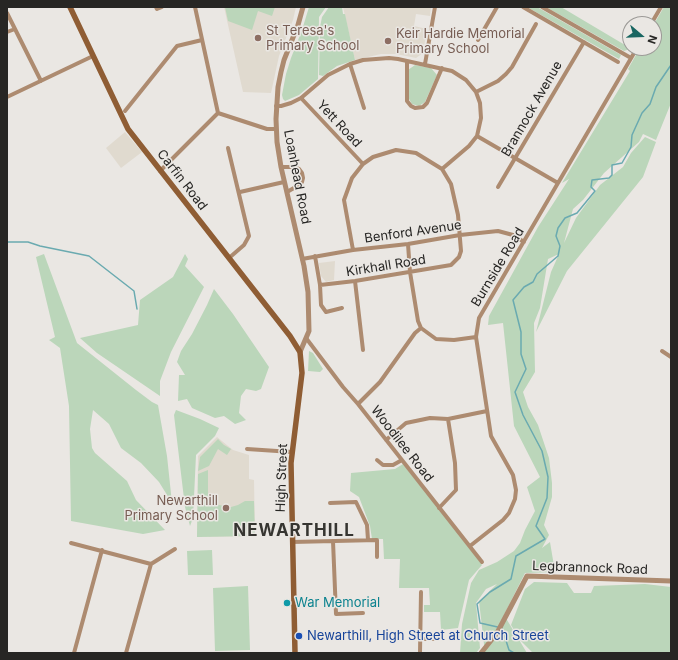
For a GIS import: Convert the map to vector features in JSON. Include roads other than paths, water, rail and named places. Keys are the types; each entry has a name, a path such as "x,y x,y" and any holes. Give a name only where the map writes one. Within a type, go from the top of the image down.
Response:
{"main road":[{"name":"Carfin Road","path":"70,7 128,129 290,336 300,352"},
{"name":"High Street","path":"295,653 292,542 292,452 302,373 300,352"}],"street":[{"path":"156,7 157,9 162,7"},
{"path":"195,7 218,113"},
{"name":"Loanhead Road","path":"300,352 309,332 307,279 281,167 276,129 276,106 278,87 284,60 298,25 303,7"},
{"path":"424,64 435,7"},
{"path":"478,40 497,7"},
{"path":"523,7 618,62"},
{"path":"542,7 631,58"},
{"path":"656,16 661,7"},
{"path":"7,13 41,81"},
{"path":"476,92 498,81 506,74 536,24"},
{"path":"7,32 15,29"},
{"path":"125,111 177,46 202,40"},
{"name":"Brannock Avenue","path":"498,188 584,42"},
{"path":"7,97 92,56"},
{"path":"276,106 291,103 301,98 328,75 350,64 363,60 389,58 452,71 466,80 476,92 480,104 481,118 477,136 469,146 442,169"},
{"name":"Burnside Road","path":"470,546 503,520 509,513 516,490 513,475 491,436 476,337 479,318 631,58"},
{"path":"406,61 407,101 415,108 423,107 427,103 442,68"},
{"path":"350,64 364,108"},
{"name":"Yett Road","path":"301,98 363,164"},
{"path":"218,113 267,128 276,129"},
{"path":"160,171 218,113"},
{"path":"477,136 558,183"},
{"path":"228,148 240,192 249,236 244,245 229,258"},
{"path":"354,250 344,200 352,178 363,164 373,156 396,150 416,153 442,169 451,184 458,215 460,235"},
{"path":"281,167 293,167 299,169 302,173 302,182 287,192"},
{"path":"240,192 284,182"},
{"name":"Benford Avenue","path":"302,258 408,244 460,235 498,231 513,235 524,242"},
{"name":"Kirkhall Road","path":"320,285 355,281 451,265 459,257 461,251 460,235"},
{"path":"408,244 410,272 418,321 421,328 436,339 454,340 476,337"},
{"path":"315,256 320,285 321,304 326,312 342,308"},
{"path":"355,281 363,350"},
{"path":"358,404 380,382 415,333 421,328"},
{"name":"Woodilee Road","path":"306,338 482,562"},
{"path":"662,350 671,357"},
{"path":"386,440 406,423 430,418 448,419 487,411"},
{"path":"439,508 456,490 455,462 448,419"},
{"path":"247,449 292,452"},
{"path":"377,460 383,466 393,465 402,460"},
{"path":"330,503 356,502 367,525 368,540"},
{"path":"292,542 377,540 378,557"},
{"path":"333,541 336,614 363,613"},
{"path":"71,543 151,564"},
{"path":"126,653 151,564 175,549"},
{"path":"74,653 102,550"},
{"name":"Legbrannock Road","path":"481,653 497,633 527,576 671,581"},
{"path":"420,653 421,592"},
{"path":"420,639 437,639"}],"waterway":[{"path":"514,653 509,650 502,628 480,623 477,604 490,592 511,579 516,556 545,539 536,526 547,498 548,477 542,451 523,415 515,392 526,369 521,354 521,332 513,300 524,287 533,282 537,274 558,256 560,246 556,236 558,228 565,218 577,213 595,191 591,187 592,180 609,178 612,175 612,165 622,163 631,147 632,135 642,113 650,104 656,87 671,65"},
{"path":"7,242 28,242 40,246 89,256 134,291 137,309"}],"place":[{"name":"St Teresa's Primary School","path":"258,38"},
{"name":"Keir Hardie Memorial Primary School","path":"388,41"},
{"name":"Newarthill Primary School","path":"226,508"},
{"name":"War Memorial","path":"287,603"},
{"name":"Newarthill, High Street at Church Street","path":"299,636"}],"district":[{"name":"NEWARTHILL","path":"294,531"}]}
